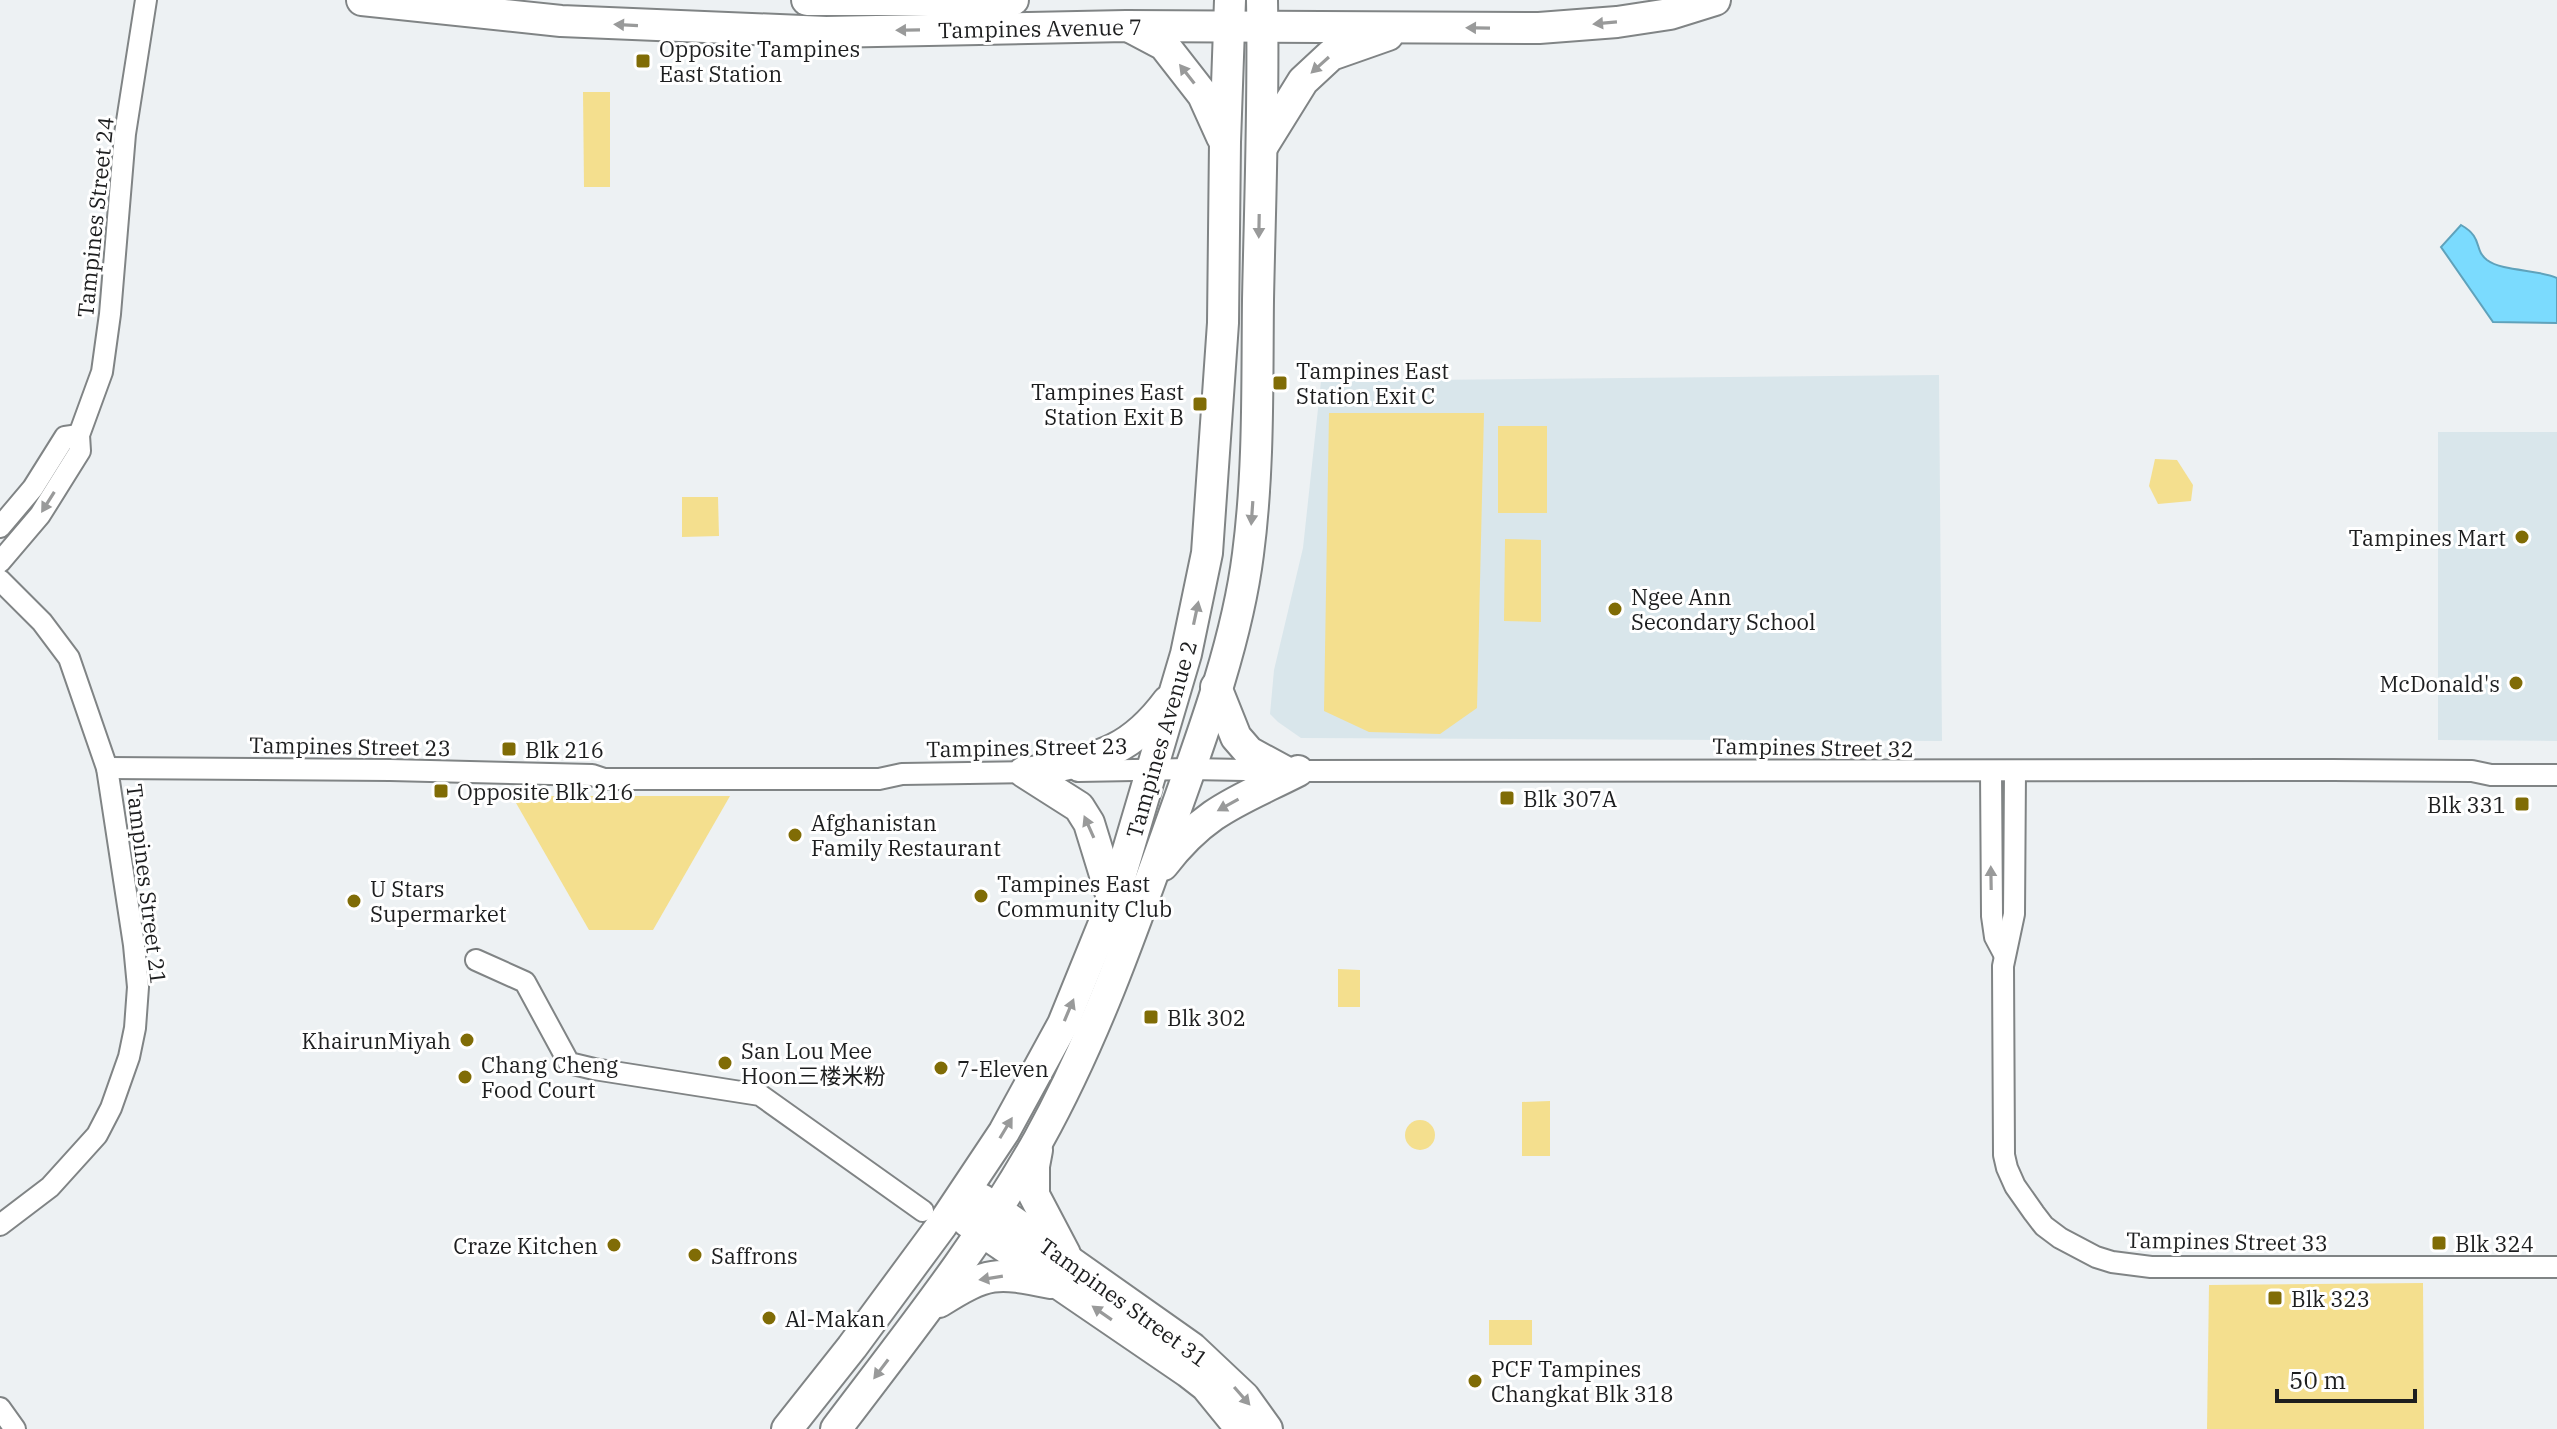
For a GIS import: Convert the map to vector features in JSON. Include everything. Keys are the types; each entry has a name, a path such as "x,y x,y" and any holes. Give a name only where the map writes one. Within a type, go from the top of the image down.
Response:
{"main road":[{"name":"Tampines Avenue 7","path":"362,0 531,19 826,32 1126,26 1262,12 1417,27 1539,28 1670,14 1715,0"},
{"name":"Tampines Avenue 7","path":"807,0 1013,0"},
{"name":"Tampines Avenue 2","path":"836,1429 990,1220 1039,1139 1076,1069 1122,961 1216,687 1237,616 1249,553 1256,442 1262,12"},
{"name":"Tampines Avenue 2","path":"787,1429 852,1347 947,1204 1004,1132 1056,1038 1113,901 1175,692 1207,553 1223,323 1230,13"},
{"path":"1126,26 1164,45 1203,95 1225,142"},
{"path":"1261,148 1303,81 1331,55 1417,27"},
{"path":"1216,687 1236,737 1249,752 1291,771"},
{"path":"1028,772 1090,759 1127,743 1151,724 1175,692"},
{"path":"1149,883 1176,847 1221,808 1291,771"},
{"path":"1028,772 1079,807 1099,849 1113,901"},
{"path":"927,1309 961,1288 992,1275 1066,1274 1034,1195 1034,1166 1039,1139"},
{"name":"Tampines Street 31","path":"947,1204 990,1220 1066,1274 1206,1386 1241,1429"},
{"name":"Tampines Street 31","path":"1066,1274 1192,1348 1244,1397 1267,1429"}],"street":[{"name":"Tampines Street 24","path":"0,562 40,515 80,451 79,435 102,372 125,134 146,0"},
{"name":"Tampines Street 24","path":"0,527 33,488 65,437 79,435"},
{"name":"Tampines Street 21","path":"0,580 42,622 69,658 107,768 138,987 129,1057 111,1108 97,1135 50,1187 0,1225"},
{"name":"Tampines Street 32","path":"2472,771 2491,763 2557,763"},
{"name":"Tampines Street 23","path":"107,768 592,775 604,768 794,773 879,779 902,774 1153,769"},
{"name":"Tampines Street 32","path":"1153,769 2472,771 2491,775 2557,775"},
{"name":"Tampines Street 33","path":"1991,772 1992,916 1995,937 2004,954"},
{"name":"Tampines Street 33","path":"2015,772 2014,914 2004,954 2004,1146 2007,1168 2044,1226 2078,1249 2112,1262 2151,1267 2557,1267"},
{"path":"476,960 525,982 569,1063 760,1095 947,1204"},
{"path":"0,1408 15,1429"}],"shaded area":[{"path":"583,92 610,92 610,187 584,187"},
{"name":"Ngee Ann Secondary School","path":"1939,375 1942,741 1301,738 1270,714 1274,670 1303,548 1321,381"},
{"path":"1329,413 1484,413 1477,708 1440,734 1369,732 1324,711"},
{"path":"1498,426 1547,426 1547,513 1498,513"},
{"path":"2438,432 2557,432 2557,741 2438,740"},
{"path":"2155,459 2177,460 2193,485 2191,501 2158,504 2149,486"},
{"path":"682,497 718,497 719,536 682,537"},
{"path":"1505,539 1541,540 1541,622 1504,621"},
{"path":"512,796 730,796 653,930 589,930"},
{"path":"1338,969 1360,970 1360,1007 1338,1007"},
{"path":"1550,1101 1550,1156 1522,1156 1522,1102"},
{"path":"1420,1120 1431,1124 1435,1135 1431,1146 1420,1150 1409,1146 1405,1135 1409,1124"},
{"path":"2423,1283 2424,1429 2207,1429 2209,1285"},
{"path":"1489,1320 1532,1320 1532,1345 1489,1345"}],"water":[{"path":"2461,225 2473,234 2480,252 2494,264 2557,278 2557,323 2493,322 2441,247"}],"place":[{"name":"Opposite Tampines East Station","path":"643,61"},
{"name":"Tampines East Station Exit C","path":"1280,383"},
{"name":"Tampines East Station Exit B","path":"1200,404"},
{"name":"Tampines Mart","path":"2522,537"},
{"name":"Ngee Ann Secondary School","path":"1615,609"},
{"name":"McDonald's","path":"2516,683"},
{"name":"Blk 216","path":"509,749"},
{"name":"Opposite Blk 216","path":"441,791"},
{"name":"Blk 307A","path":"1507,798"},
{"name":"Blk 331","path":"2522,804"},
{"name":"Afghanistan Family Restaurant","path":"795,835"},
{"name":"Tampines East Community Club","path":"981,896"},
{"name":"U Stars Supermarket","path":"354,901"},
{"name":"Blk 302","path":"1151,1017"},
{"name":"KhairunMiyah","path":"467,1040"},
{"name":"San Lou Mee Hoon三楼米粉","path":"725,1063"},
{"name":"7-Eleven","path":"941,1068"},
{"name":"Chang Cheng Food Court","path":"465,1077"},
{"name":"Blk 324","path":"2439,1243"},
{"name":"Craze Kitchen","path":"614,1245"},
{"name":"Saffrons","path":"695,1255"},
{"name":"Blk 323","path":"2275,1298"},
{"name":"Al-Makan","path":"769,1318"},
{"name":"PCF Tampines Changkat Blk 318","path":"1475,1381"}]}
